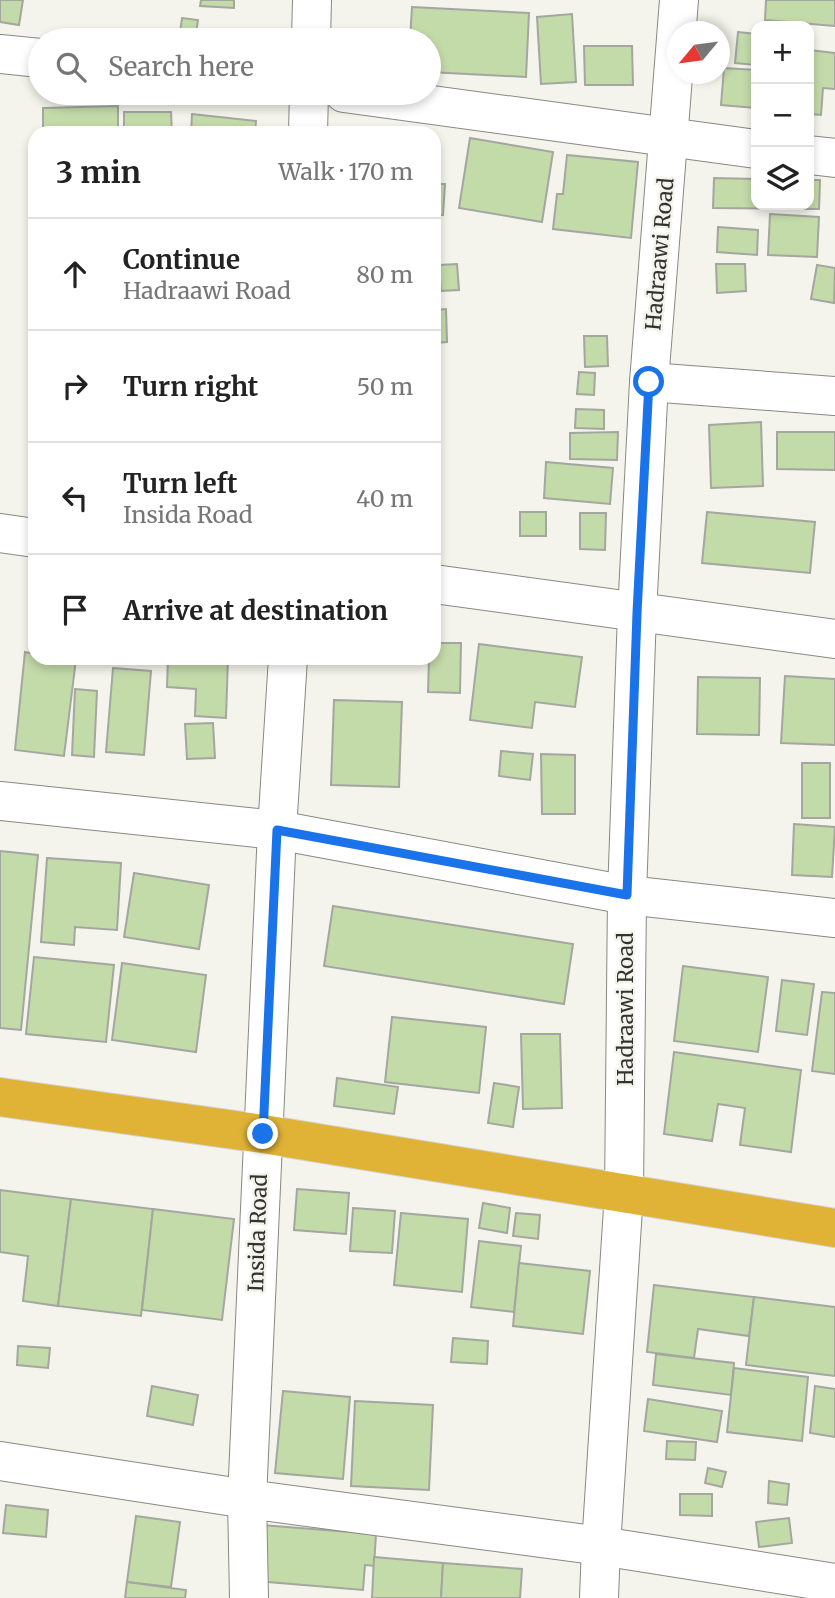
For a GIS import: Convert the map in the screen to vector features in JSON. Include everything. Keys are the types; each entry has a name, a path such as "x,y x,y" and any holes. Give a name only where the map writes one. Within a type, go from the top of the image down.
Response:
{"highway":[{"path":"0,1097 263,1134 835,1228"}],"street":[{"path":"311,28 312,0"},
{"name":"Hadraawi Road","path":"599,1598 624,1193 627,895 637,613 649,382 679,0"},
{"path":"0,54 28,57"},
{"path":"308,126 309,105"},
{"path":"429,105 751,148"},
{"path":"814,156 835,158"},
{"path":"649,382 835,396"},
{"path":"0,533 28,537"},
{"path":"441,585 835,639"},
{"name":"Insida Road","path":"249,1598 247,1499 277,830 288,665"},
{"path":"0,801 277,830 627,895 835,918"},
{"path":"0,1461 247,1499 601,1546 835,1583"}],"building":[{"path":"0,0 23,0 19,25 0,22"},
{"path":"201,0 234,0 234,8 200,6"},
{"path":"766,0 835,0 835,26 814,24 814,21 765,20"},
{"path":"412,7 529,13 526,77 441,73 441,28 411,28"},
{"path":"572,14 576,82 541,84 537,17"},
{"path":"182,18 198,20 197,28 181,28"},
{"path":"738,32 751,33 751,65 735,63"},
{"path":"584,46 632,46 633,85 585,85"},
{"path":"814,51 835,53 835,89 823,88 821,115 814,114"},
{"path":"730,68 751,70 751,108 721,105 723,84 730,84"},
{"path":"118,106 118,126 43,126 43,108"},
{"path":"124,112 171,112 172,126 124,126"},
{"path":"192,114 256,121 256,126 191,126"},
{"path":"470,138 553,152 542,222 459,208"},
{"path":"567,155 638,162 631,238 553,229 557,194 563,194"},
{"path":"714,178 751,179 751,208 713,208"},
{"path":"814,180 820,180 819,209 814,209"},
{"path":"441,184 445,184 443,215"},
{"path":"770,214 819,217 817,257 768,255"},
{"path":"718,227 758,230 757,255 717,252"},
{"path":"457,264 459,290 441,291 441,265"},
{"path":"716,264 745,264 746,291 717,293"},
{"path":"817,265 835,268 834,303 811,299"},
{"path":"441,309 446,309 447,342 441,342"},
{"path":"584,336 607,336 608,366 585,367"},
{"path":"579,372 595,373 594,395 577,394"},
{"path":"576,409 604,410 604,429 575,428"},
{"path":"761,422 763,486 711,488 709,425"},
{"path":"618,432 617,460 570,459 570,433"},
{"path":"777,432 835,432 835,470 777,469"},
{"path":"546,462 613,468 610,504 544,498"},
{"path":"520,512 546,512 546,536 520,536"},
{"path":"707,512 815,522 810,573 702,563"},
{"path":"580,513 606,513 605,550 580,549"},
{"path":"441,643 461,643 460,693 428,692 429,665 441,665"},
{"path":"479,644 582,657 575,707 535,702 532,728 470,720"},
{"path":"25,652 28,653 28,665 75,665 64,756 15,750"},
{"path":"168,665 228,665 226,718 195,716 196,689 167,687"},
{"path":"113,668 151,671 144,755 106,752"},
{"path":"785,676 835,679 835,745 781,743"},
{"path":"698,677 760,678 759,735 697,734"},
{"path":"75,689 97,691 94,757 72,755"},
{"path":"334,700 402,702 399,787 331,785"},
{"path":"213,723 215,758 187,759 185,724"},
{"path":"501,751 533,754 530,780 499,776"},
{"path":"541,754 575,755 575,814 542,814"},
{"path":"802,763 830,763 830,818 802,818"},
{"path":"794,824 835,827 832,877 792,875"},
{"path":"0,851 38,855 21,1030 0,1028"},
{"path":"47,858 121,863 117,930 75,927 74,945 41,942"},
{"path":"134,873 209,885 199,949 124,937"},
{"path":"333,906 573,944 564,1004 324,966"},
{"path":"34,957 114,965 106,1042 26,1034"},
{"path":"122,963 206,975 196,1052 112,1040"},
{"path":"683,966 768,977 758,1052 674,1041"},
{"path":"782,980 814,984 807,1035 776,1031"},
{"path":"822,992 835,993 835,1074 812,1071"},
{"path":"392,1017 486,1027 479,1093 385,1082"},
{"path":"521,1034 560,1034 562,1108 523,1109"},
{"path":"674,1052 801,1070 791,1152 740,1145 745,1108 718,1104 712,1141 664,1134"},
{"path":"337,1078 398,1087 394,1114 334,1106"},
{"path":"494,1083 519,1087 513,1127 488,1123"},
{"path":"297,1189 349,1193 346,1234 294,1230"},
{"path":"0,1190 71,1199 58,1306 23,1301 28,1256 0,1252"},
{"path":"71,1199 153,1209 141,1316 58,1306"},
{"path":"483,1203 510,1208 507,1233 479,1228"},
{"path":"353,1208 395,1211 392,1253 350,1251"},
{"path":"153,1209 234,1219 222,1320 142,1310"},
{"path":"401,1213 468,1219 462,1292 394,1285"},
{"path":"516,1213 540,1215 538,1239 513,1236"},
{"path":"479,1241 521,1246 514,1312 471,1307"},
{"path":"519,1263 590,1271 583,1334 513,1326"},
{"path":"654,1285 754,1297 749,1336 698,1329 694,1358 647,1352"},
{"path":"754,1297 835,1307 835,1376 746,1365"},
{"path":"453,1338 488,1341 487,1364 451,1362"},
{"path":"18,1346 50,1348 48,1368 17,1365"},
{"path":"656,1354 734,1363 731,1395 653,1385"},
{"path":"734,1368 808,1377 802,1441 727,1432"},
{"path":"152,1386 198,1395 193,1425 147,1416"},
{"path":"815,1386 835,1389 835,1437 810,1433"},
{"path":"283,1391 350,1397 343,1479 275,1473"},
{"path":"648,1399 722,1411 717,1442 644,1431"},
{"path":"355,1401 433,1405 429,1490 351,1486"},
{"path":"667,1441 696,1442 695,1460 666,1459"},
{"path":"708,1468 726,1472 722,1487 705,1483"},
{"path":"769,1481 789,1484 787,1505 768,1503"},
{"path":"680,1494 712,1494 712,1516 680,1515"},
{"path":"6,1505 48,1510 46,1537 3,1533"},
{"path":"136,1516 180,1522 171,1587 127,1582"},
{"path":"789,1518 792,1543 759,1547 756,1522"},
{"path":"261,1525 376,1534 374,1566 365,1565 363,1590 256,1581"},
{"path":"374,1557 443,1563 441,1598 372,1598"},
{"path":"443,1563 522,1569 520,1598 441,1598"},
{"path":"127,1582 186,1590 185,1598 125,1598"}],"route":[{"path":"263,1134 277,830 627,895 649,382"}]}
